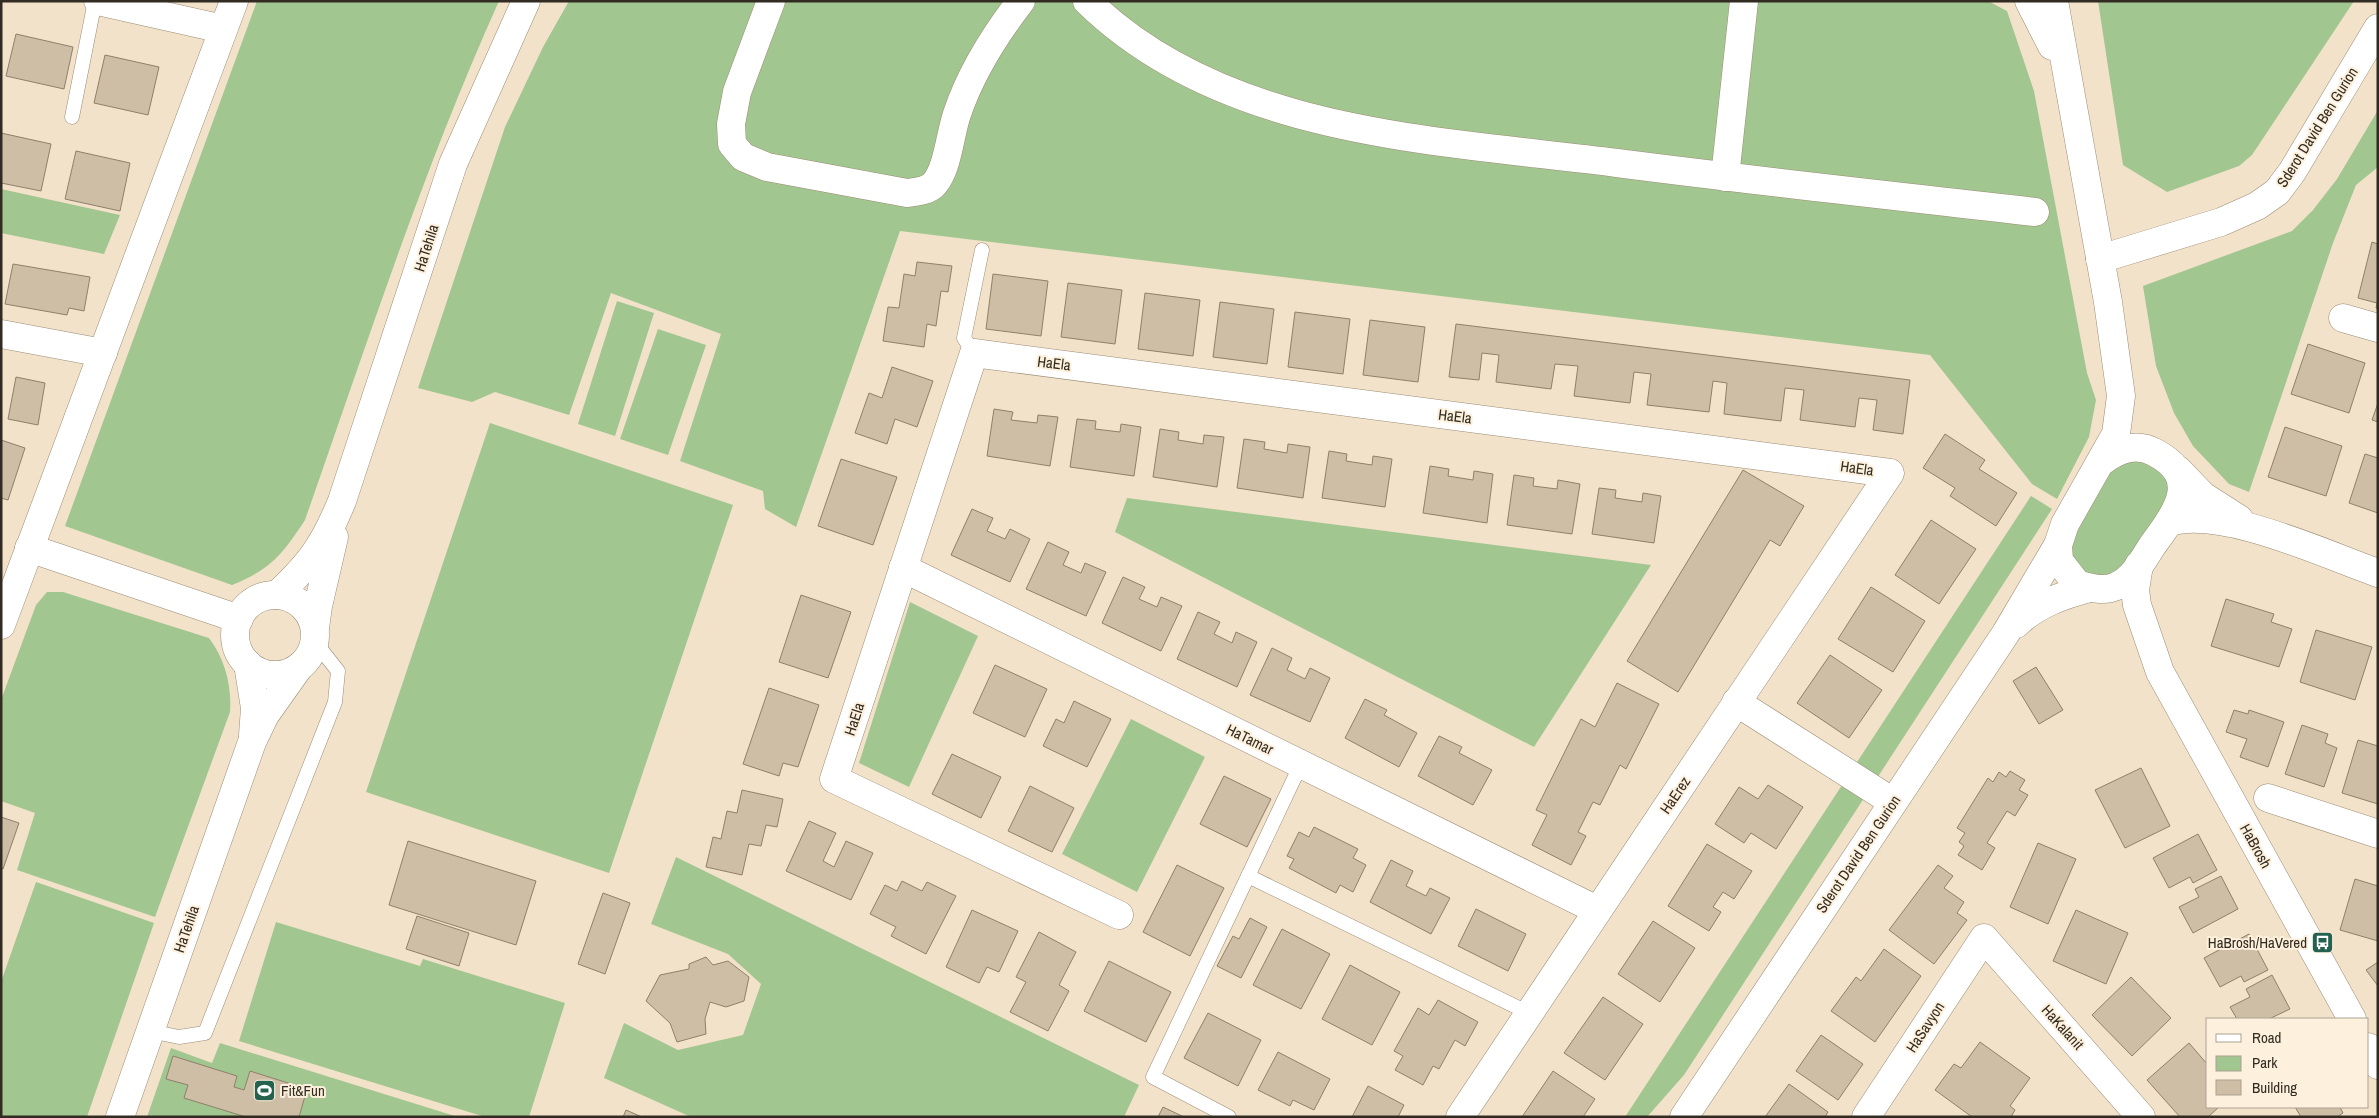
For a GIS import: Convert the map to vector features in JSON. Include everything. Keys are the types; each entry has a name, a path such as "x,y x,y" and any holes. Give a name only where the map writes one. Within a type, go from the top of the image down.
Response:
{"street":[{"path":"97,1 224,29"},
{"path":"1,625 234,1"},
{"name":"HaTehila","path":"277,595 316,555 330,530 342,501 453,164 526,1"},
{"path":"771,1 737,92 731,124 732,144 743,157 767,167 907,193 923,191 934,184 942,168 957,114 976,69 999,29 1021,1"},
{"path":"1087,1 1115,26 1167,60 1226,90 1293,113 1339,124 1409,137 1725,177 2035,212"},
{"path":"1725,177 1744,1"},
{"path":"2028,1 2046,31 2066,77"},
{"path":"2054,1 2066,77 2100,259 2121,396 2138,433 2152,451"},
{"name":"Sderot David Ben Gurion","path":"2100,259 2221,222 2257,206 2277,192 2292,172 2378,28"},
{"path":"2343,318 2378,328"},
{"path":"1,334 103,353"},
{"name":"HaEla","path":"1119,915 834,779 974,353 1890,473"},
{"path":"2121,396 2116,434 2065,524 2058,545 2059,561 2077,584 2097,589 2118,585 2131,576 2169,522 2181,495 2178,470"},
{"path":"2101,462 2115,452 2128,448 2152,451 2168,459 2203,496 2230,515 2258,529 2378,573"},
{"name":"HaErez","path":"1460,1117 1890,473"},
{"name":"HaTehila","path":"315,635 318,606 342,501"},
{"path":"2169,522 2183,518 2205,518 2258,529"},
{"name":"Sderot David Ben Gurion","path":"1684,1117 2006,633 2058,545"},
{"path":"29,548 239,619"},
{"name":"HaBrosh","path":"2139,565 2135,590 2137,605 2160,672"},
{"name":"HaTamar","path":"903,568 1597,910"},
{"name":"Sderot David Ben Gurion","path":"2006,633 2024,616 2040,606 2066,594 2097,589"},
{"name":"HaBrosh","path":"2097,589 2160,672 2351,1018"},
{"path":"277,595 291,598 302,604 310,615 315,635 310,656 299,668 286,674 272,675 259,671 248,664 240,653 235,640 236,626 241,613 251,603 263,596 277,595"},
{"name":"HaTehila","path":"248,664 255,708 252,742"},
{"name":"HaTehila","path":"120,1117 252,742 265,715 299,668"},
{"path":"1736,702 1893,802"},
{"path":"2268,798 2378,834"},
{"name":"HaSavyon","path":"1866,1117 1984,938"},
{"name":"HaKalanit","path":"1984,938 2141,1117"},
{"path":"2369,1049 2378,1065"},
{"name":"Sderot David Ben Gurion","path":"1674,1117 1711,1076"}],"lane":[{"path":"72,117 97,1"},
{"path":"974,353 964,338 982,250"},
{"path":"150,1031 179,1037 205,1033 335,702 338,671 315,635"},
{"path":"1229,1117 1153,1078 1301,764"},
{"path":"1248,876 1529,1013"}],"green space":[{"path":"257,1 499,1 471,65 420,194 305,520 274,560 257,573 232,585 65,526"},
{"path":"569,1 1988,1 2007,11 2034,91 2087,373 2096,400 2089,437 2057,499 2032,484 1930,355 900,231 796,527 765,509 763,491 680,461 721,334 611,293 569,415 495,392 472,402 418,388 505,127 543,47"},
{"path":"2098,1 2354,1 2252,155 2239,166 2167,192 2123,165"},
{"path":"2378,110 2378,167 2356,185 2333,243 2249,492 2229,484 2193,446 2174,413 2156,366 2143,286 2292,231 2313,210 2337,179"},
{"path":"1,189 120,215 104,254 1,233"},
{"path":"617,301 654,313 615,436 578,424"},
{"path":"658,329 706,345 668,455 620,439"},
{"path":"490,423 733,505 609,873 366,792"},
{"path":"2129,458 2160,467 2170,483 2171,494 2124,569 2113,576 2082,575 2070,558 2074,529 2109,469"},
{"path":"2031,496 2052,509 1684,1075 1647,1117 1625,1117"},
{"path":"1127,498 1651,565 1534,747 1115,532"},
{"path":"47,592 63,592 209,638 215,646 226,673 230,692 230,712 155,917 17,870 35,813 1,801 1,700 36,605"},
{"path":"910,602 978,636 909,787 859,763"},
{"path":"1131,719 1205,757 1137,892 1062,854"},
{"path":"676,857 1139,1085 1124,1117 691,1117 604,1078 624,1023 678,1050 743,1035 761,984 728,954 651,924"},
{"path":"36,882 154,923 87,1117 1,1117 1,982"},
{"path":"276,922 420,966 423,959 565,1003 529,1117 485,1117 239,1041"},
{"name":"Fit&Fun","path":"220,1043 458,1117 147,1117 171,1048 212,1063"}],"building":[{"path":"16,34 73,47 64,89 6,76"},
{"path":"105,55 159,67 148,115 94,103"},
{"path":"1,133 51,144 41,191 1,183"},
{"path":"76,151 130,163 120,211 65,199"},
{"path":"2372,242 2378,244 2378,309 2376,308 2377,303 2358,298"},
{"path":"917,262 952,266 948,292 941,291 936,326 927,324 924,347 883,341 888,307 899,308 904,274 915,276"},
{"path":"13,264 90,277 84,311 69,308 67,315 5,304"},
{"path":"993,274 1048,281 1041,336 986,329"},
{"path":"1068,283 1122,290 1115,344 1061,337"},
{"path":"1145,293 1200,300 1193,356 1138,349"},
{"path":"1220,302 1274,309 1267,364 1213,357"},
{"path":"1295,312 1350,319 1343,374 1288,367"},
{"path":"1370,320 1425,327 1418,382 1363,375"},
{"path":"1456,324 1910,380 1903,434 1873,430 1877,400 1859,398 1855,427 1800,420 1804,390 1785,388 1781,421 1724,414 1727,383 1713,381 1709,412 1647,405 1651,374 1634,372 1630,403 1574,396 1578,366 1555,364 1551,389 1496,382 1499,355 1482,353 1479,380 1449,377"},
{"path":"2308,344 2365,363 2349,413 2291,394"},
{"path":"892,367 933,381 917,427 895,419 887,444 855,433 869,393 882,398"},
{"path":"16,377 45,383 38,425 8,419"},
{"path":"2378,403 2378,422 2372,420"},
{"path":"994,409 1013,412 1011,420 1037,423 1038,415 1058,417 1050,466 987,456"},
{"path":"1077,419 1096,421 1095,429 1120,432 1121,424 1141,427 1134,476 1070,467"},
{"path":"2285,427 2342,446 2326,496 2268,477"},
{"path":"1160,429 1179,432 1178,440 1203,444 1204,435 1224,437 1217,487 1153,477"},
{"path":"1945,434 1985,460 1979,469 2017,493 1996,526 1950,496 1955,488 1923,468"},
{"path":"1244,439 1265,442 1264,449 1287,453 1288,444 1310,447 1303,498 1237,488"},
{"path":"1,440 25,448 8,500 1,498"},
{"path":"1329,451 1347,454 1346,461 1372,465 1373,456 1392,459 1385,507 1322,498"},
{"path":"2365,454 2378,458 2378,513 2349,503"},
{"path":"841,459 897,477 873,545 818,526"},
{"path":"1430,466 1449,469 1448,476 1473,480 1474,471 1493,474 1487,523 1423,513"},
{"path":"1743,470 1804,506 1780,546 1770,540 1678,692 1627,661"},
{"path":"1514,475 1534,478 1533,486 1557,489 1558,480 1580,484 1572,534 1507,525"},
{"path":"1599,488 1616,490 1615,498 1642,502 1643,493 1661,496 1654,543 1592,534"},
{"path":"972,509 993,518 987,531 1005,539 1010,529 1030,539 1010,582 951,555"},
{"path":"1931,520 1976,549 1939,604 1895,575"},
{"path":"1048,542 1069,552 1063,565 1081,573 1085,563 1106,572 1086,616 1026,589"},
{"path":"1123,577 1145,587 1139,599 1157,607 1161,597 1182,606 1161,651 1102,623"},
{"path":"1871,587 1925,621 1893,672 1838,639"},
{"path":"801,595 851,612 828,678 779,662"},
{"path":"2226,599 2274,614 2271,622 2292,629 2279,667 2211,646"},
{"path":"1198,612 1220,622 1214,634 1232,643 1236,632 1257,642 1237,687 1177,659"},
{"path":"2316,630 2372,647 2355,700 2300,682"},
{"path":"1272,648 1292,658 1287,670 1305,679 1310,668 1330,678 1310,722 1250,695"},
{"path":"1830,655 1882,690 1849,738 1797,703"},
{"path":"995,665 1047,689 1025,737 973,713"},
{"path":"2036,667 2063,710 2039,724 2013,681"},
{"path":"1617,683 1659,704 1626,769 1620,765 1600,805 1593,802 1578,832 1586,836 1571,865 1532,845 1547,815 1536,810 1581,719 1595,727"},
{"path":"769,688 819,705 798,767 783,763 779,776 743,764"},
{"path":"1365,699 1387,710 1384,715 1417,733 1399,767 1345,738"},
{"path":"1074,701 1111,719 1087,767 1043,746 1056,719 1064,723"},
{"path":"2234,710 2248,714 2249,710 2284,722 2268,767 2240,757 2247,739 2226,732"},
{"path":"2302,725 2328,734 2325,743 2337,748 2324,787 2285,774"},
{"path":"1439,736 1462,747 1459,753 1492,770 1473,805 1418,776"},
{"path":"2358,740 2378,746 2378,804 2342,793"},
{"path":"952,754 1001,777 981,818 932,794"},
{"path":"2141,768 2170,826 2125,848 2095,790"},
{"path":"2010,771 2025,780 2019,790 2028,795 2015,816 2007,811 1987,843 1995,848 1982,870 1958,855 1964,846 1959,842 1965,833 1957,828 1988,778 1993,782 1999,772 2006,777"},
{"path":"1224,776 1271,799 1247,847 1200,824"},
{"path":"1768,785 1803,807 1776,849 1751,833 1744,843 1715,824 1739,787 1758,799"},
{"path":"1030,786 1074,808 1052,852 1008,831"},
{"path":"742,790 783,799 777,827 766,825 761,846 749,844 742,875 706,867 713,837 721,839 727,811 737,813"},
{"path":"1,817 19,823 3,869 1,868"},
{"path":"809,821 836,833 823,861 834,867 846,841 873,853 851,900 786,871"},
{"path":"1314,827 1358,849 1353,858 1366,865 1353,892 1340,885 1336,893 1289,868 1294,859 1287,856 1299,832 1309,837"},
{"path":"2198,834 2217,870 2193,883 2190,877 2169,888 2153,858"},
{"path":"408,841 536,881 516,945 389,905"},
{"path":"2038,843 2076,859 2048,924 2010,907"},
{"path":"1707,844 1752,871 1734,899 1723,892 1713,907 1721,912 1709,931 1668,906"},
{"path":"1391,860 1413,871 1406,886 1426,896 1430,888 1450,898 1431,934 1370,902"},
{"path":"1177,865 1224,888 1190,956 1143,932"},
{"path":"1938,865 1953,876 1944,888 1964,902 1957,913 1967,920 1934,964 1889,930"},
{"path":"2221,876 2238,909 2193,933 2179,907 2199,897 2195,889"},
{"path":"2355,879 2378,886 2378,941 2340,930"},
{"path":"902,881 922,891 927,882 956,896 926,954 891,936 896,927 870,914 885,885 897,891"},
{"path":"603,893 630,903 605,974 578,964"},
{"path":"1476,909 1526,934 1508,971 1458,946"},
{"path":"972,910 1018,931 999,972 987,967 979,983 946,967"},
{"path":"2076,910 2128,933 2106,984 2053,961"},
{"path":"417,916 469,933 459,966 406,949"},
{"path":"1250,918 1267,927 1241,978 1217,966 1233,936 1239,939"},
{"path":"1653,921 1695,948 1660,1002 1618,974"},
{"path":"1282,929 1330,954 1301,1009 1253,985"},
{"path":"1039,932 1076,952 1059,985 1069,991 1048,1031 1010,1012 1026,982 1016,977"},
{"path":"2249,934 2268,970 2244,982 2241,976 2220,987 2204,958"},
{"path":"1884,949 1921,976 1875,1042 1831,1011 1856,977 1861,981"},
{"path":"706,957 713,965 728,961 749,977 744,1001 726,1007 710,1002 705,1019 706,1034 677,1042 670,1023 646,1001 660,975 689,969 689,964"},
{"path":"1109,961 1171,992 1146,1042 1084,1011"},
{"path":"2378,962 2378,986 2366,970"},
{"path":"1350,965 1400,992 1372,1045 1322,1019"},
{"path":"2272,975 2290,1009 2271,1018 2236,1018 2230,1007 2250,997 2246,989"},
{"path":"2131,977 2171,1018 2132,1056 2092,1015"},
{"path":"1603,997 1643,1024 1605,1080 1564,1053"},
{"path":"1438,1000 1478,1022 1465,1046 1455,1040 1439,1069 1433,1066 1423,1085 1395,1070 1403,1056 1394,1051 1418,1008 1429,1015"},
{"path":"1208,1013 1261,1040 1238,1086 1184,1058"},
{"path":"1821,1035 1863,1064 1838,1100 1796,1071"},
{"path":"1980,1042 2030,1078 2010,1106 2015,1110 2011,1117 1972,1117 1935,1090 1954,1064 1961,1068"},
{"path":"2189,1043 2206,1063 2206,1108 2218,1108 2208,1117 2180,1117 2147,1080"},
{"path":"1278,1052 1330,1079 1314,1110 1293,1100 1290,1106 1258,1090"},
{"path":"173,1056 237,1076 234,1087 244,1090 250,1071 307,1089 299,1117 246,1117 184,1098 188,1085 166,1079"},
{"path":"1553,1071 1595,1099 1583,1117 1522,1117"},
{"path":"1789,1084 1828,1112 1825,1117 1765,1117"},
{"path":"1368,1086 1404,1105 1398,1117 1352,1117"},
{"path":"1163,1107 1184,1117 1158,1117"},
{"path":"2296,1108 2340,1108 2343,1113 2337,1117 2301,1117"},
{"path":"626,1110 642,1117 623,1117"}],"place":[{"name":"HaBrosh/HaVered","path":"2323,942"},
{"name":"Fit&Fun","path":"265,1090"}]}
